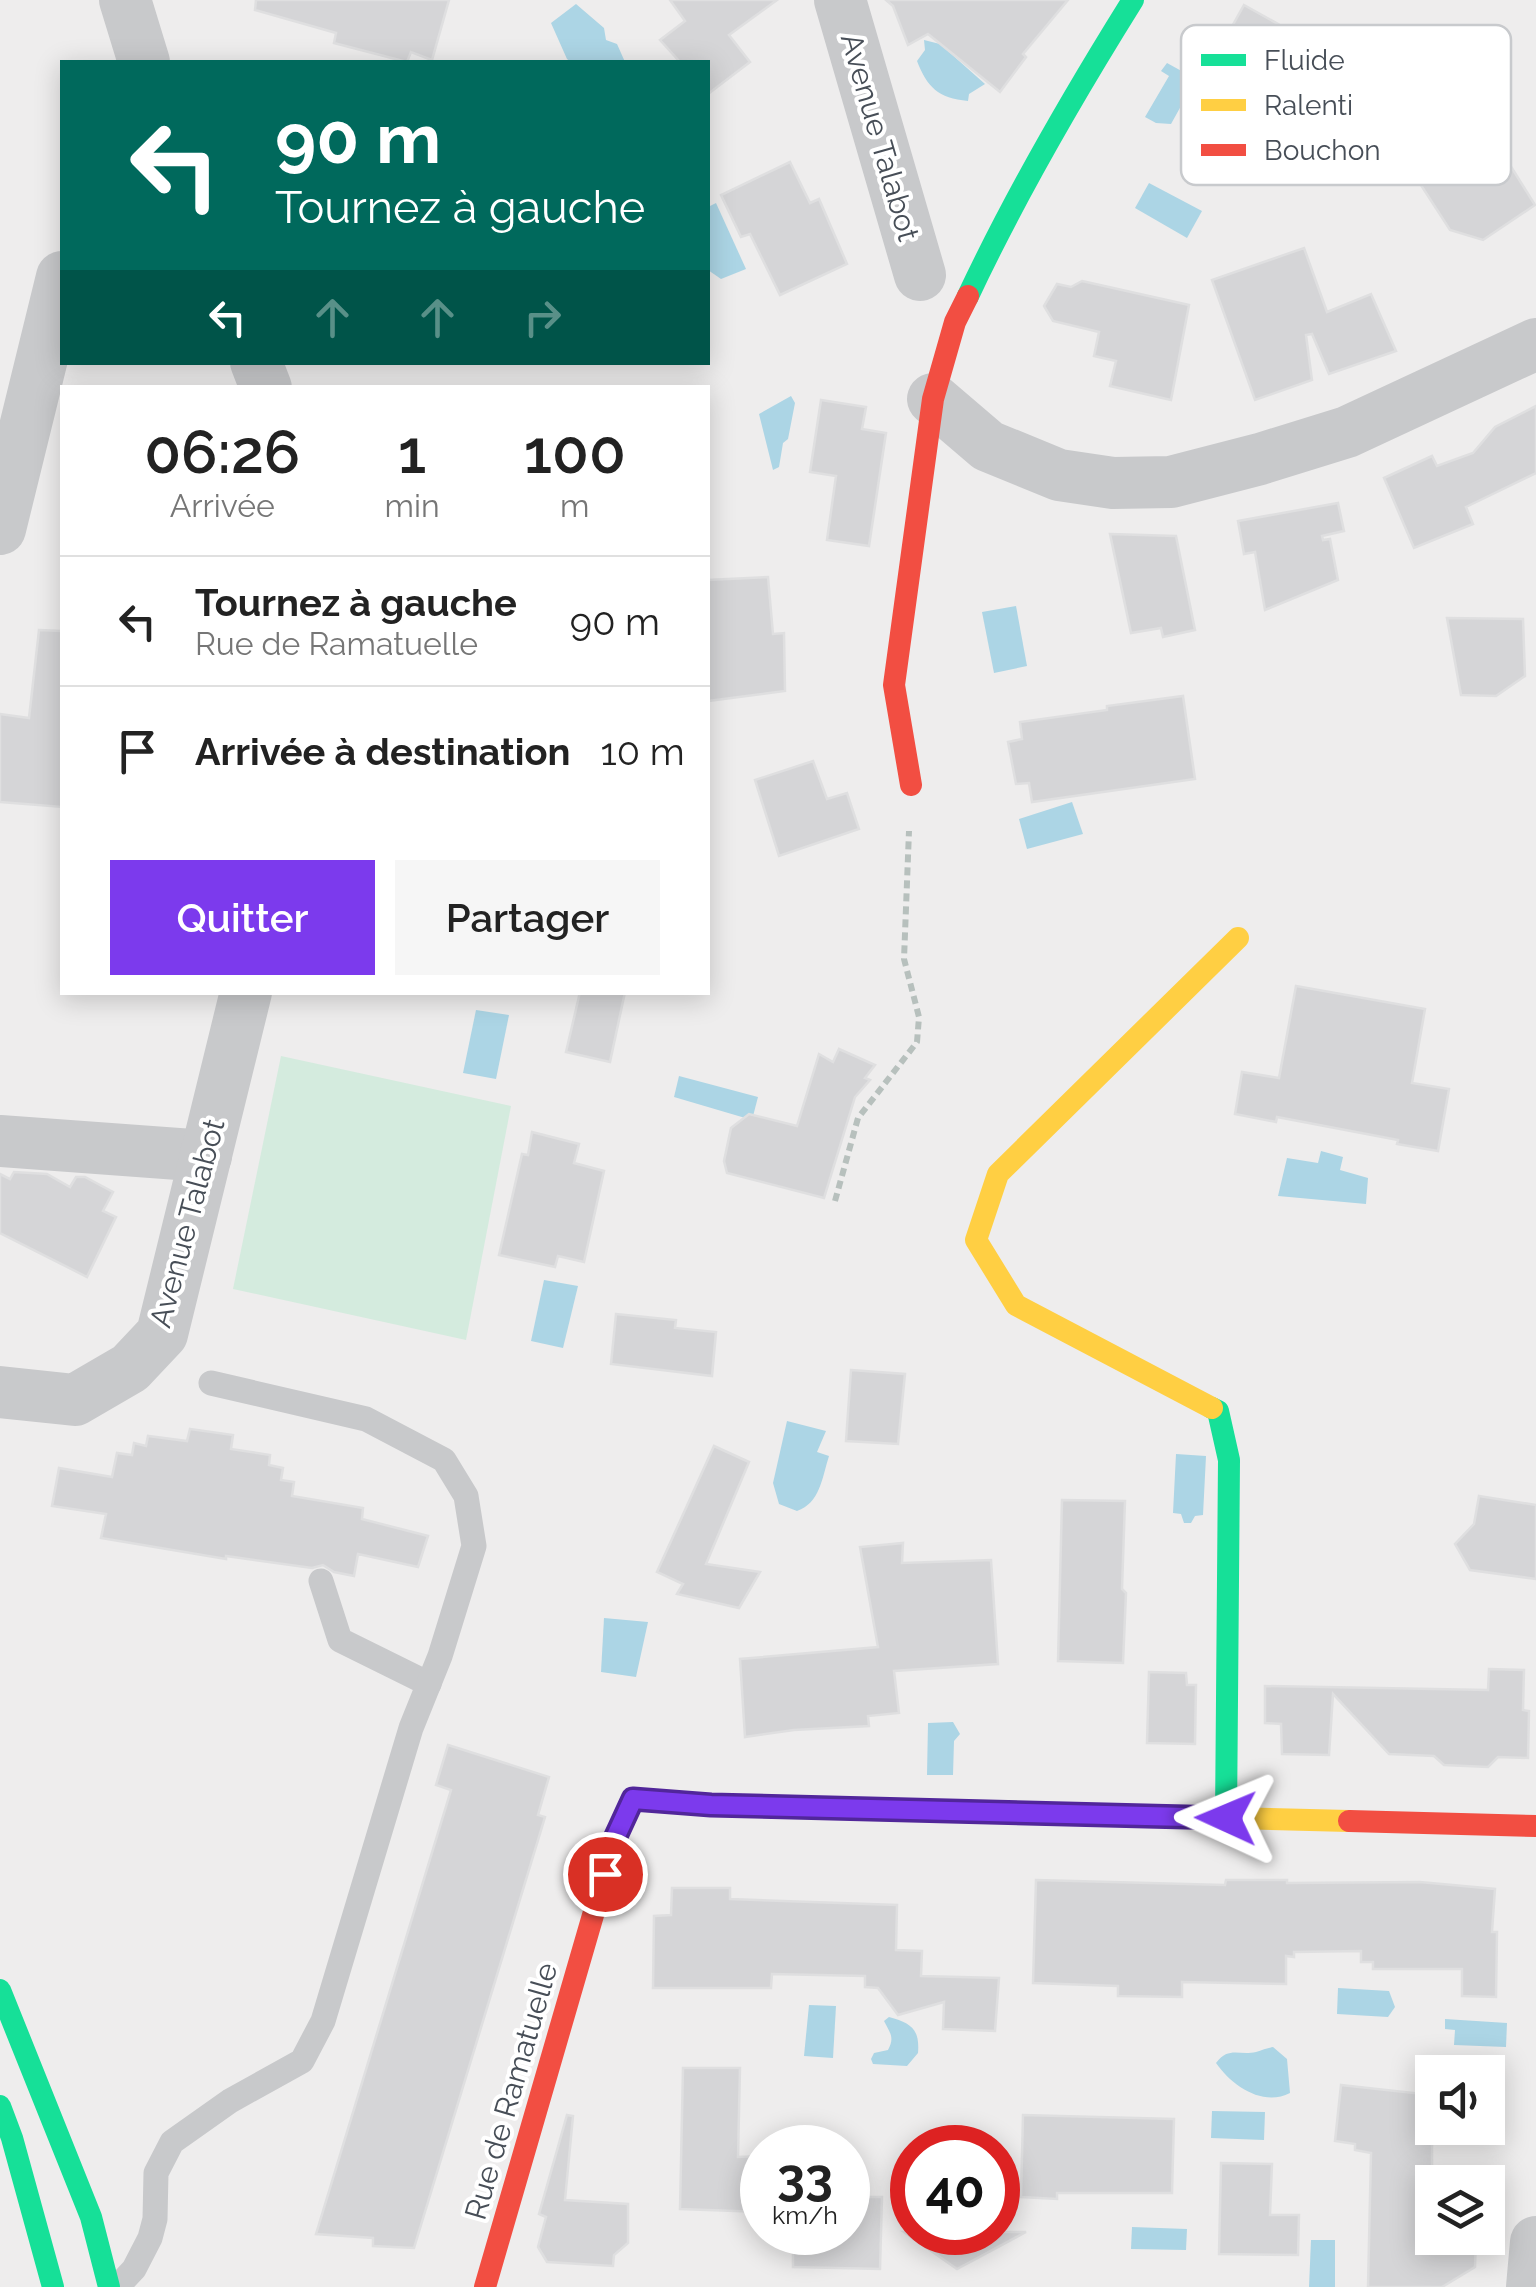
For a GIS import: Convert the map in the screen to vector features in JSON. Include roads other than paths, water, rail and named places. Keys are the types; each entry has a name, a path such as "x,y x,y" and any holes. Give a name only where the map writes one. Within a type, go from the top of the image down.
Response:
{"street":[{"path":"126,0 143,60"},
{"name":"Avenue Talabot","path":"840,0 920,275"},
{"path":"911,785 894,685 933,400 955,322 1000,230 1086,75 1134,0"},
{"path":"0,529 60,285"},
{"path":"933,400 988,446 1059,475 1113,483 1171,482 1260,460 1348,432 1536,344"},
{"path":"1238,938 998,1174 976,1240 1016,1305 1218,1412 1228,1460 1226,1818 1536,1826"},
{"name":"Avenue Talabot","path":"0,1392 74,1400 130,1368 162,1334 245,995"},
{"path":"0,1141 206,1156"},
{"name":"Rue de Ramatuelle","path":"485,2287 616,1836 633,1799 711,1805 1226,1818"},
{"path":"0,1990 90,2217 109,2287"},
{"path":"0,2106 53,2287"},
{"path":"1532,2287 1536,2242"}],"lane":[{"path":"117,2287 134,2269 150,2238 155,2218 156,2173 172,2142 230,2100 302,2061 323,2021 411,1728 474,1546 466,1496 444,1460 366,1419 211,1382"},
{"path":"322,1581 340,1640 429,1684"}],"water":[{"path":"576,4 604,28 606,40 617,44 624,60 568,60 551,23"},
{"path":"924,40 940,44 985,84 969,94 968,101 935,90 925,78 917,61 925,50"},
{"path":"1167,63 1181,71 1181,106 1171,124 1145,117 1169,76 1161,71"},
{"path":"1149,183 1202,211 1187,238 1135,208"},
{"path":"716,203 746,269 721,279 710,271 710,206"},
{"path":"791,396 795,403 788,439 783,443 779,467 773,470 759,414"},
{"path":"1016,606 1027,666 994,673 982,612"},
{"path":"1072,802 1083,834 1027,849 1019,819"},
{"path":"476,1010 509,1015 496,1079 463,1073"},
{"path":"679,1076 758,1097 752,1120 674,1097"},
{"path":"1321,1151 1343,1157 1340,1170 1368,1178 1366,1204 1278,1196 1287,1158 1318,1163"},
{"path":"544,1280 578,1286 563,1348 531,1341"},
{"path":"787,1421 826,1431 817,1452 829,1456 815,1496 797,1511 779,1504 773,1483"},
{"path":"1176,1454 1206,1456 1203,1515 1195,1516 1191,1523 1184,1523 1181,1514 1173,1513"},
{"path":"604,1618 648,1622 636,1677 601,1672"},
{"path":"953,1722 960,1734 954,1741 953,1775 927,1775 928,1723"},
{"path":"1338,1988 1389,1991 1395,2007 1388,2017 1337,2014"},
{"path":"809,2005 836,2006 833,2058 804,2056"},
{"path":"889,2017 916,2033 918,2053 907,2066 873,2064 871,2059 874,2053 890,2046 891,2035 884,2021"},
{"path":"1445,2019 1507,2023 1506,2047 1454,2045 1455,2030 1445,2029"},
{"path":"1273,2047 1287,2059 1290,2093 1280,2097 1249,2092 1216,2063 1230,2053"},
{"path":"1212,2111 1265,2112 1264,2140 1211,2138"},
{"path":"1132,2227 1187,2229 1186,2250 1131,2249"},
{"path":"1311,2240 1335,2240 1335,2287 1309,2287"}]}
